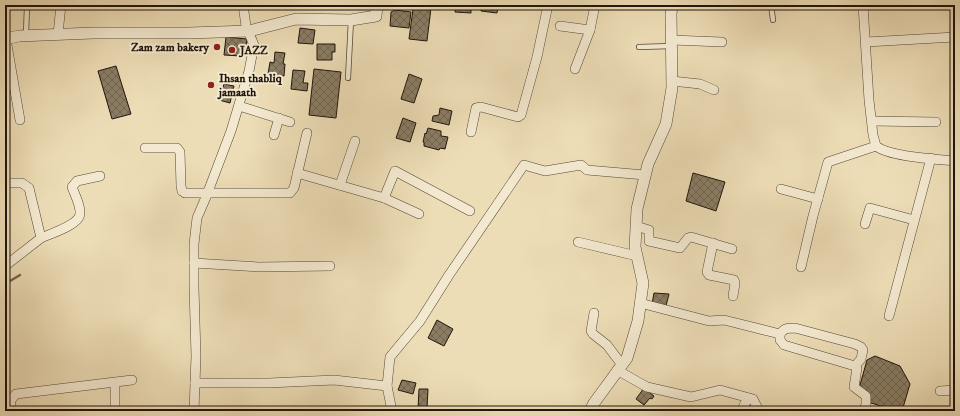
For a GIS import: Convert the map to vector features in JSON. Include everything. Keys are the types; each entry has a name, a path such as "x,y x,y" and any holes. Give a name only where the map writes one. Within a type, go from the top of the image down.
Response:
{"street":[{"path":"58,34 62,5"},
{"path":"194,411 196,356 194,244 196,218 208,192 239,106 249,71 254,45 246,26 242,5"},
{"path":"20,120 5,39 26,35 248,31 296,19 351,20 376,16 377,5"},
{"path":"471,132 476,108 482,107 518,117 524,111 548,5"},
{"path":"575,69 590,30 595,5"},
{"path":"590,411 619,367 627,358 636,328 643,283 635,247 636,209 648,164 666,124 672,81 672,5"},
{"path":"863,5 869,100 873,135 876,146"},
{"path":"560,26 590,30"},
{"path":"866,42 955,37"},
{"path":"672,43 722,42"},
{"path":"672,81 700,84 714,90"},
{"path":"239,106 290,122"},
{"path":"274,135 279,118"},
{"path":"872,121 936,122"},
{"path":"145,148 177,148 180,152 182,191 185,193 290,193 294,188 307,133"},
{"path":"340,185 355,141"},
{"path":"801,267 828,162 876,146 895,153 955,161"},
{"path":"889,316 931,158"},
{"path":"392,411 387,386 390,357 420,322 449,275 524,165 545,171 581,165 586,170 645,175"},
{"path":"384,198 396,171 470,211"},
{"path":"297,173 384,198 419,214"},
{"path":"5,266 41,238 72,224 79,218 80,212 72,187 74,183 77,180 100,176"},
{"path":"5,183 22,183 29,188 41,238"},
{"path":"782,189 818,199"},
{"path":"865,224 870,208 914,220"},
{"path":"636,226 649,230 650,241 680,248 688,238 691,237 732,249"},
{"path":"578,242 637,256"},
{"path":"713,243 707,272 709,275 734,280 733,296"},
{"path":"194,263 259,267 330,266"},
{"path":"640,303 709,321 724,320 780,334"},
{"path":"594,313 591,331 593,334 607,345 619,367 647,387 691,396 720,390 752,399 759,411"},
{"path":"787,328 795,328 855,344 863,350 861,359 855,366 784,346 780,340 780,334 787,328"},
{"path":"855,366 857,368 854,386 866,396 864,411"},
{"path":"12,411 10,401 16,394 132,380"},
{"path":"195,383 269,383 334,380 387,386"},
{"path":"115,383 115,411"},
{"path":"940,391 955,390"},
{"path":"742,411 748,398"}],"lane":[{"path":"26,35 27,5"},
{"path":"771,5 773,20"},
{"path":"348,78 351,20"},
{"path":"639,47 672,43"}],"building":[{"path":"282,5 296,5 296,7 282,7"},
{"path":"383,5 403,5 402,9 382,8"},
{"path":"435,5 444,5 443,7 435,7"},
{"path":"456,5 471,5 471,13 455,12"},
{"path":"481,5 498,5 497,13 481,11"},
{"path":"431,8 427,41 409,39 413,9"},
{"path":"395,10 411,12 409,28 390,26 391,12"},
{"path":"300,28 315,30 313,44 298,43"},
{"path":"226,37 247,39 246,48 241,48 241,56 224,55"},
{"path":"317,44 335,44 335,52 332,52 332,60 317,60"},
{"path":"275,52 285,53 283,64 285,64 284,76 268,74 270,62 274,63"},
{"path":"116,66 131,114 112,119 98,71"},
{"path":"314,69 341,72 336,118 309,115"},
{"path":"293,70 305,71 303,83 308,83 307,91 291,89"},
{"path":"409,74 422,79 414,103 401,99"},
{"path":"224,84 234,86 230,103 219,100"},
{"path":"440,108 452,111 449,125 432,121 433,116 439,115"},
{"path":"403,118 416,123 410,142 396,138"},
{"path":"428,128 441,131 441,136 448,137 445,149 440,148 439,150 424,146 423,142 425,133 426,134"},
{"path":"693,173 725,182 716,211 686,201"},
{"path":"654,293 669,294 666,306 652,304"},
{"path":"437,320 453,329 444,346 428,338"},
{"path":"875,356 900,366 910,384 902,411 897,411 871,403 860,385 867,360"},
{"path":"402,380 416,383 413,394 398,390"},
{"path":"644,388 654,396 644,405 636,399"},
{"path":"419,389 428,389 427,408 418,409"}],"waterway":[{"path":"5,284 20,275"}],"place":[{"name":"Zam zam bakery","path":"217,47"},
{"name":"JAZZ","path":"232,50"},
{"name":"Ihsan thabliq jamaath","path":"211,85"}]}
